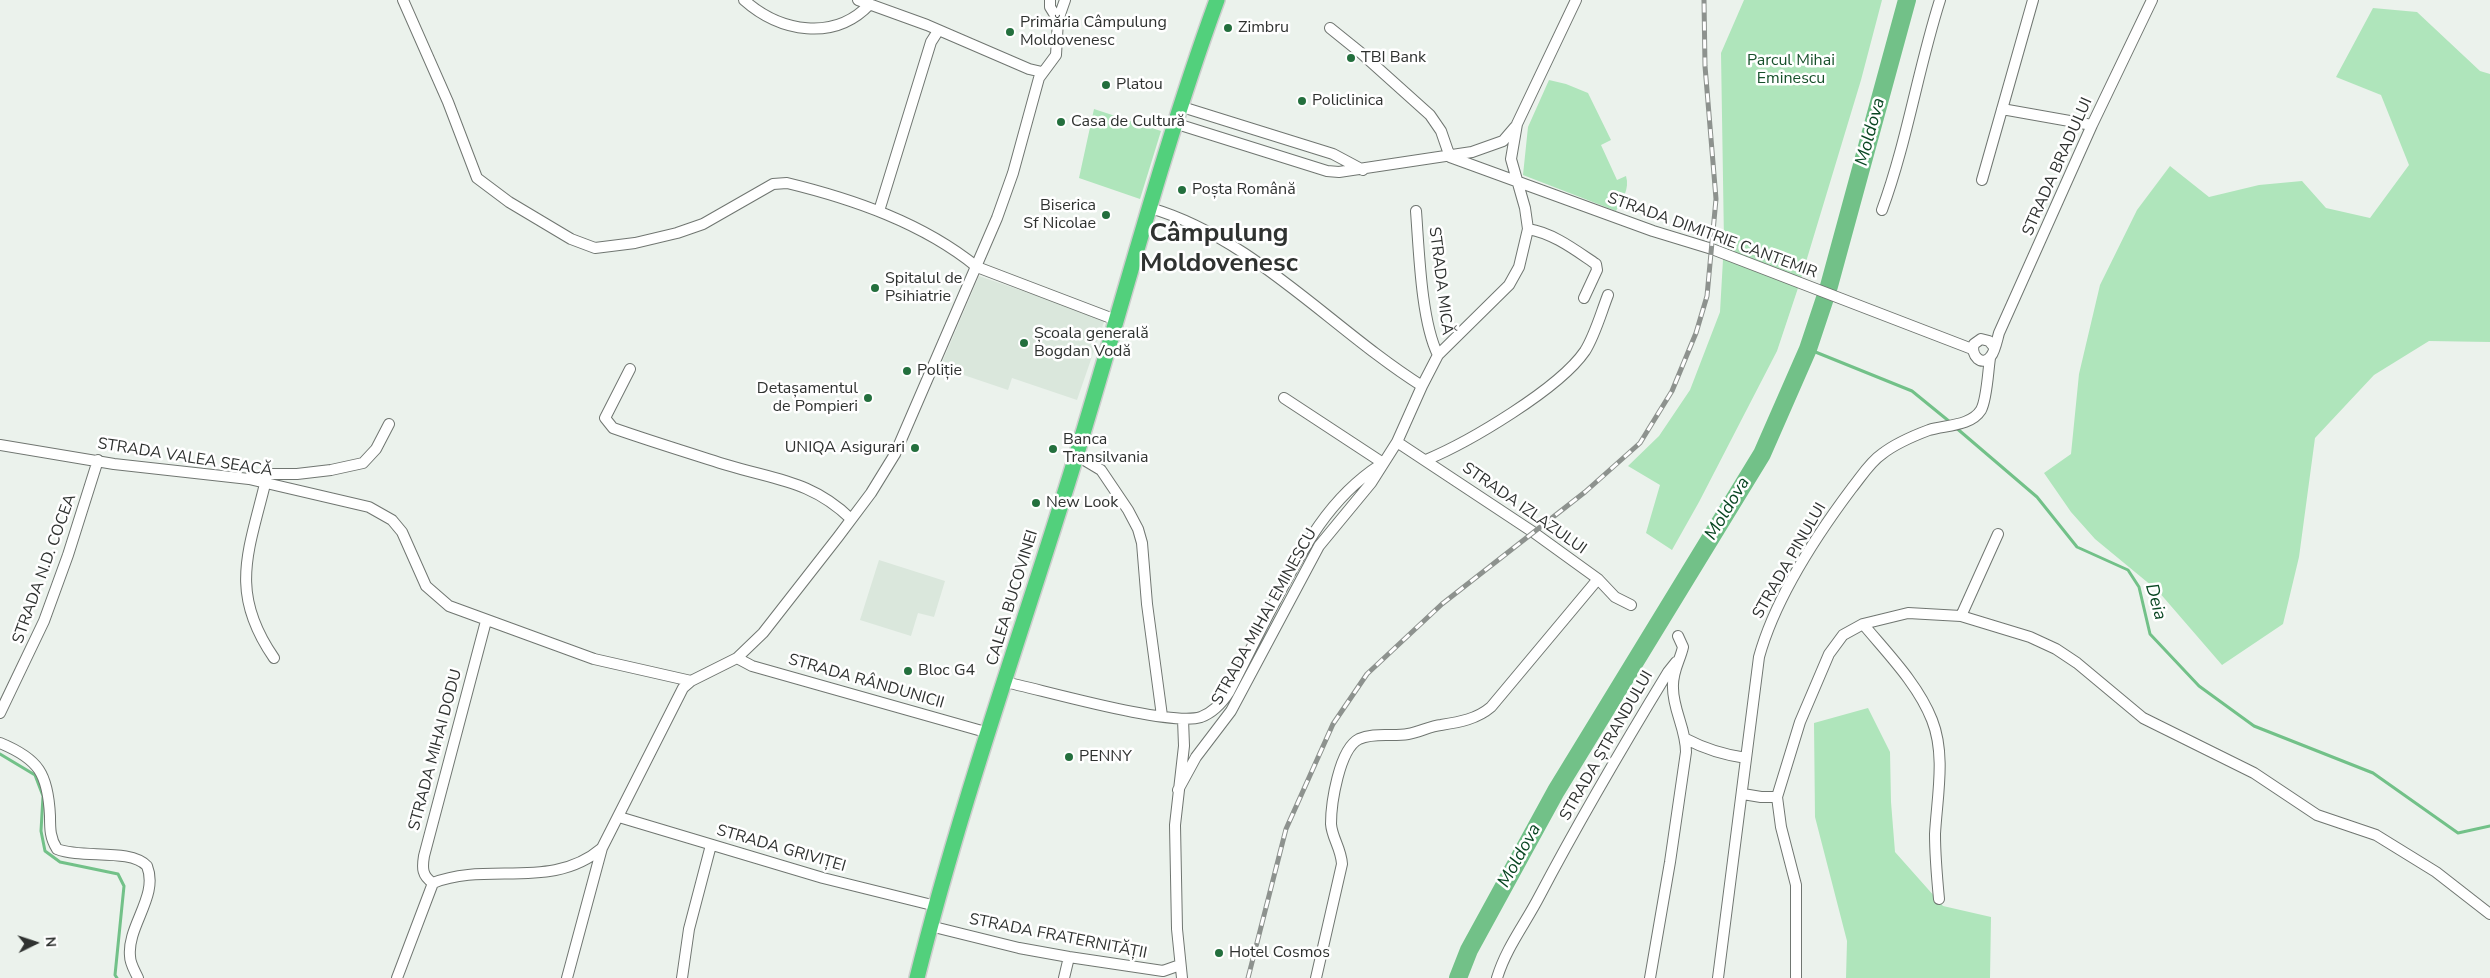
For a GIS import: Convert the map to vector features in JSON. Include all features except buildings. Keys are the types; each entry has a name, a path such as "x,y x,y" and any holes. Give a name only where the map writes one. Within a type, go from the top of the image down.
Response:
{"highway":[{"name":"CALEA BUCOVINEI","path":"917,978 936,906 1076,455 1179,106 1217,0"}],"street":[{"path":"403,0 448,102 477,178 509,202 571,239 595,248 677,233 703,224 779,182 798,185 879,211 917,229 964,256 977,267 1116,320"},
{"path":"744,0 774,20 800,29 812,30 834,27 865,9 870,4"},
{"path":"858,0 1029,69 1042,72"},
{"path":"1050,0 1050,7 1058,20"},
{"path":"567,978 602,848 684,688 691,681 737,658 773,621 884,473 904,437 977,267 1013,172 1035,90 1042,72 1056,55 1058,20 1065,0"},
{"path":"1517,124 1576,0"},
{"path":"1882,210 1896,169 1924,54 1940,0"},
{"path":"1982,180 2033,0"},
{"name":"STRADA BRADULUI","path":"1992,353 2092,124 2152,0"},
{"path":"1330,28 1430,115 1441,130 1450,157"},
{"path":"879,211 931,42 938,31"},
{"path":"1179,106 1332,154 1363,170"},
{"path":"2002,109 2092,124"},
{"name":"STRADA DIMITRIE CANTEMIR","path":"1174,123 1328,171 1349,172 1450,157 1492,146 1503,141 1517,124"},
{"name":"STRADA MIHAI EMINESCU","path":"1178,790 1196,757 1231,711 1319,546 1371,483 1397,442 1438,355 1509,285 1523,258 1528,229 1525,208 1516,181 1511,148 1517,124"},
{"name":"STRADA DIMITRIE CANTEMIR","path":"1450,157 1652,231 1712,249 1803,285 1970,346"},
{"path":"1150,208 1191,224 1258,263 1364,346 1422,386"},
{"name":"STRADA MICĂ","path":"1416,211 1429,331 1438,355"},
{"path":"1528,229 1537,230 1559,240 1596,264 1597,270 1584,298"},
{"path":"1426,460 1454,448 1551,386 1578,360 1588,347 1608,295"},
{"path":"1981,339 1986,339 1992,353 1980,360 1973,355 1970,346 1981,339"},
{"name":"STRADA PINULUI","path":"1718,978 1760,657 1766,635 1811,549 1846,496 1881,454 1904,440 1943,427 1957,425 1971,419 1981,409 1992,353"},
{"path":"630,369 605,418 613,428 725,464 804,486 830,500 851,519"},
{"path":"1284,398 1383,463"},
{"path":"249,479 269,474 297,474 331,470 363,463 376,449 389,424"},
{"name":"STRADA IZLAZULUI","path":"1397,442 1598,579 1615,596 1631,605"},
{"name":"STRADA VALEA SEACĂ","path":"0,445 123,465 249,479 369,508 392,520 402,532 426,586 450,606 486,621 594,659 691,681"},
{"path":"1076,455 1101,470 1128,510 1138,529 1144,555 1147,604 1162,716"},
{"name":"STRADA N.D. COCEA","path":"0,713 44,621 68,555 98,460"},
{"name":"STRADA MIHAI EMINESCU","path":"1182,978 1175,825 1184,746 1183,719 1208,714 1224,700 1307,540 1338,500 1363,476 1383,463"},
{"path":"265,484 245,569 246,599 262,641 274,658"},
{"path":"1961,616 1998,534"},
{"path":"1316,978 1342,864 1340,848 1332,831 1331,822 1340,768 1346,751 1358,740 1372,736 1406,734 1480,716 1491,707 1598,579"},
{"path":"1796,978 1796,885 1781,827 1777,797 1800,722 1829,654 1843,635 1863,624 1908,613 1961,616 2030,637 2056,650 2077,663 2143,718 2254,772 2316,815 2376,835 2436,872 2490,914"},
{"name":"STRADA MIHAI DODU","path":"433,883 424,875 423,861 486,621"},
{"path":"1863,624 1916,691 1932,719 1936,732 1940,754 1935,838 1938,899"},
{"path":"1650,978 1682,788 1686,739 1675,705 1673,687 1676,662 1683,646 1678,636"},
{"name":"STRADA RÂNDUNICII","path":"737,658 752,666 989,733"},
{"name":"STRADA ȘTRANDULUI","path":"1498,978 1516,935 1535,905 1589,803 1668,672 1676,662"},
{"path":"1005,682 1183,719"},
{"path":"1686,739 1708,749 1746,758"},
{"path":"0,743 28,756 43,775 49,797 50,831 58,849 88,855 136,859 147,866 150,873 149,887 134,930 130,956 138,978"},
{"path":"1743,794 1777,797"},
{"name":"STRADA GRIVIȚEI","path":"620,816 823,878 936,906"},
{"path":"682,978 689,929 711,845"},
{"path":"397,978 433,883 463,876 529,874 568,868 581,864 602,848"},
{"name":"STRADA FRATERNITĂȚII","path":"930,926 1019,948 1069,957 1163,971 1180,965"},
{"path":"1064,978 1069,957"}],"shaded area":[{"name":"Școala generală Bogdan Vodă","path":"979,276 1105,319 1077,400 1012,378 1008,390 940,367"},
{"path":"879,560 945,581 934,617 918,613 911,636 860,620"}],"green space":[{"name":"Parcul Mihai Eminescu","path":"1744,0 1882,0 1861,80 1777,351 1672,550 1646,533 1660,485 1628,466 1659,436 1690,390 1720,312 1724,242 1721,53"},
{"path":"2373,8 2417,12 2480,71 2490,74 2490,342 2429,341 2374,375 2315,438 2299,557 2283,624 2222,665 2158,591 2095,539 2071,512 2044,473 2071,454 2079,374 2100,285 2137,210 2170,166 2209,197 2259,185 2302,181 2326,208 2370,218 2409,165 2381,95 2336,77"},
{"path":"1549,80 1566,84 1588,93 1611,140 1601,145 1617,180 1626,176 1626,190 1616,211 1523,175 1528,127"},
{"path":"1094,109 1161,131 1140,199 1079,178"},
{"path":"1868,708 1890,752 1895,852 1943,906 1991,917 1990,978 1846,978 1847,941 1815,817 1814,723"}],"waterway":[{"name":"Moldova","path":"1458,978 1469,950 1556,791 1762,454 1808,349 1829,286 1907,0"},
{"name":"Deia","path":"1808,349 1912,391 1950,422"},
{"name":"Deia","path":"1954,426 2037,497 2077,547 2128,570 2139,587 2150,634 2199,686 2254,726 2373,773 2458,833 2490,826"},
{"path":"0,754 35,775 43,796 41,831 45,851 60,862 118,874 124,886 115,975 117,978"}],"railway":[{"path":"1248,978 1286,829 1333,724 1367,674 1442,604 1585,492 1640,443 1672,391 1696,333 1707,296 1716,199 1705,66 1704,0"}],"place":[{"name":"Zimbru","path":"1228,28"},
{"name":"Primăria Câmpulung Moldovenesc","path":"1010,32"},
{"name":"TBI Bank","path":"1351,58"},
{"name":"Platou","path":"1106,85"},
{"name":"Policlinica","path":"1302,101"},
{"name":"Casa de Cultură","path":"1061,122"},
{"name":"Poșta Română","path":"1182,190"},
{"name":"Biserica Sf Nicolae","path":"1106,215"},
{"name":"Spitalul de Psihiatrie","path":"875,288"},
{"name":"Școala generală Bogdan Vodă","path":"1024,343"},
{"name":"Poliție","path":"907,371"},
{"name":"Detașamentul de Pompieri","path":"868,398"},
{"name":"UNIQA Asigurari","path":"915,448"},
{"name":"Banca Transilvania","path":"1053,449"},
{"name":"New Look","path":"1036,503"},
{"name":"Bloc G4","path":"908,671"},
{"name":"PENNY","path":"1069,757"},
{"name":"Hotel Cosmos","path":"1219,953"}],"district":[{"name":"Câmpulung Moldovenesc","path":"1219,250"}]}
